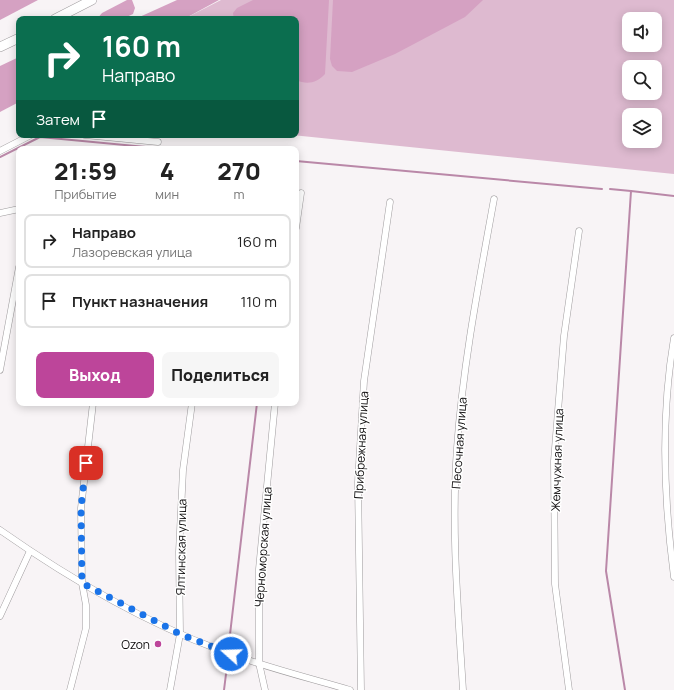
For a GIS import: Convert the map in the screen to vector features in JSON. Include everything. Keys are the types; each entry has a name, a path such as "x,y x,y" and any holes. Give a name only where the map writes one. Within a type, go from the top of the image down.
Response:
{"main road":[{"path":"61,16 92,0"},
{"path":"0,47 16,39"}],"street":[{"path":"0,151 25,138"},
{"path":"116,138 158,142"},
{"path":"299,207 301,193"},
{"name":"Песочная улица","path":"463,690 454,546 457,449 465,362 494,199"},
{"name":"Прибрежная улица","path":"361,690 358,482 364,381 390,202"},
{"path":"0,213 16,210"},
{"name":"Жемчужная улица","path":"569,690 555,584 554,461 564,336 580,231"},
{"path":"0,370 16,283"},
{"path":"674,338 669,369 666,459 670,544 674,577"},
{"path":"70,690 86,628 86,605 82,583 81,508 93,406"},
{"name":"Ялтинская улица","path":"170,690 180,634 179,552 183,477 192,406"},
{"name":"Черноморская улица","path":"265,690 259,663 259,569 275,406"},
{"path":"0,530 30,552 82,583 180,634 217,649 259,663 350,690"},
{"path":"0,616 30,552"}],"shaded area":[{"path":"0,0 38,0 0,20"},
{"path":"127,0 132,0 135,8 133,14 129,16 100,16 102,13"},
{"path":"177,0 219,0 190,16 142,16"},
{"path":"221,0 674,0 674,174 299,136 299,16 190,16"},
{"path":"253,0 329,0 325,74 312,82 308,83 299,81 299,16 234,16 233,13 237,8"},
{"path":"333,0 483,0 465,17 395,54 352,72 337,71 332,66 330,59"},
{"path":"16,58 16,104 0,112 0,66"}],"waterway":[{"path":"22,146 38,138"},
{"path":"51,138 135,146"},
{"path":"0,157 16,149"},
{"path":"299,161 602,189"},
{"path":"610,189 631,191"},
{"path":"625,690 606,571 631,191 674,196"},
{"path":"229,643 257,406"},
{"path":"224,690 228,658"}],"place":[{"name":"Ozon","path":"158,644"}],"route":[{"path":"86,463 81,508 82,583 134,612 180,634 231,654"}]}
